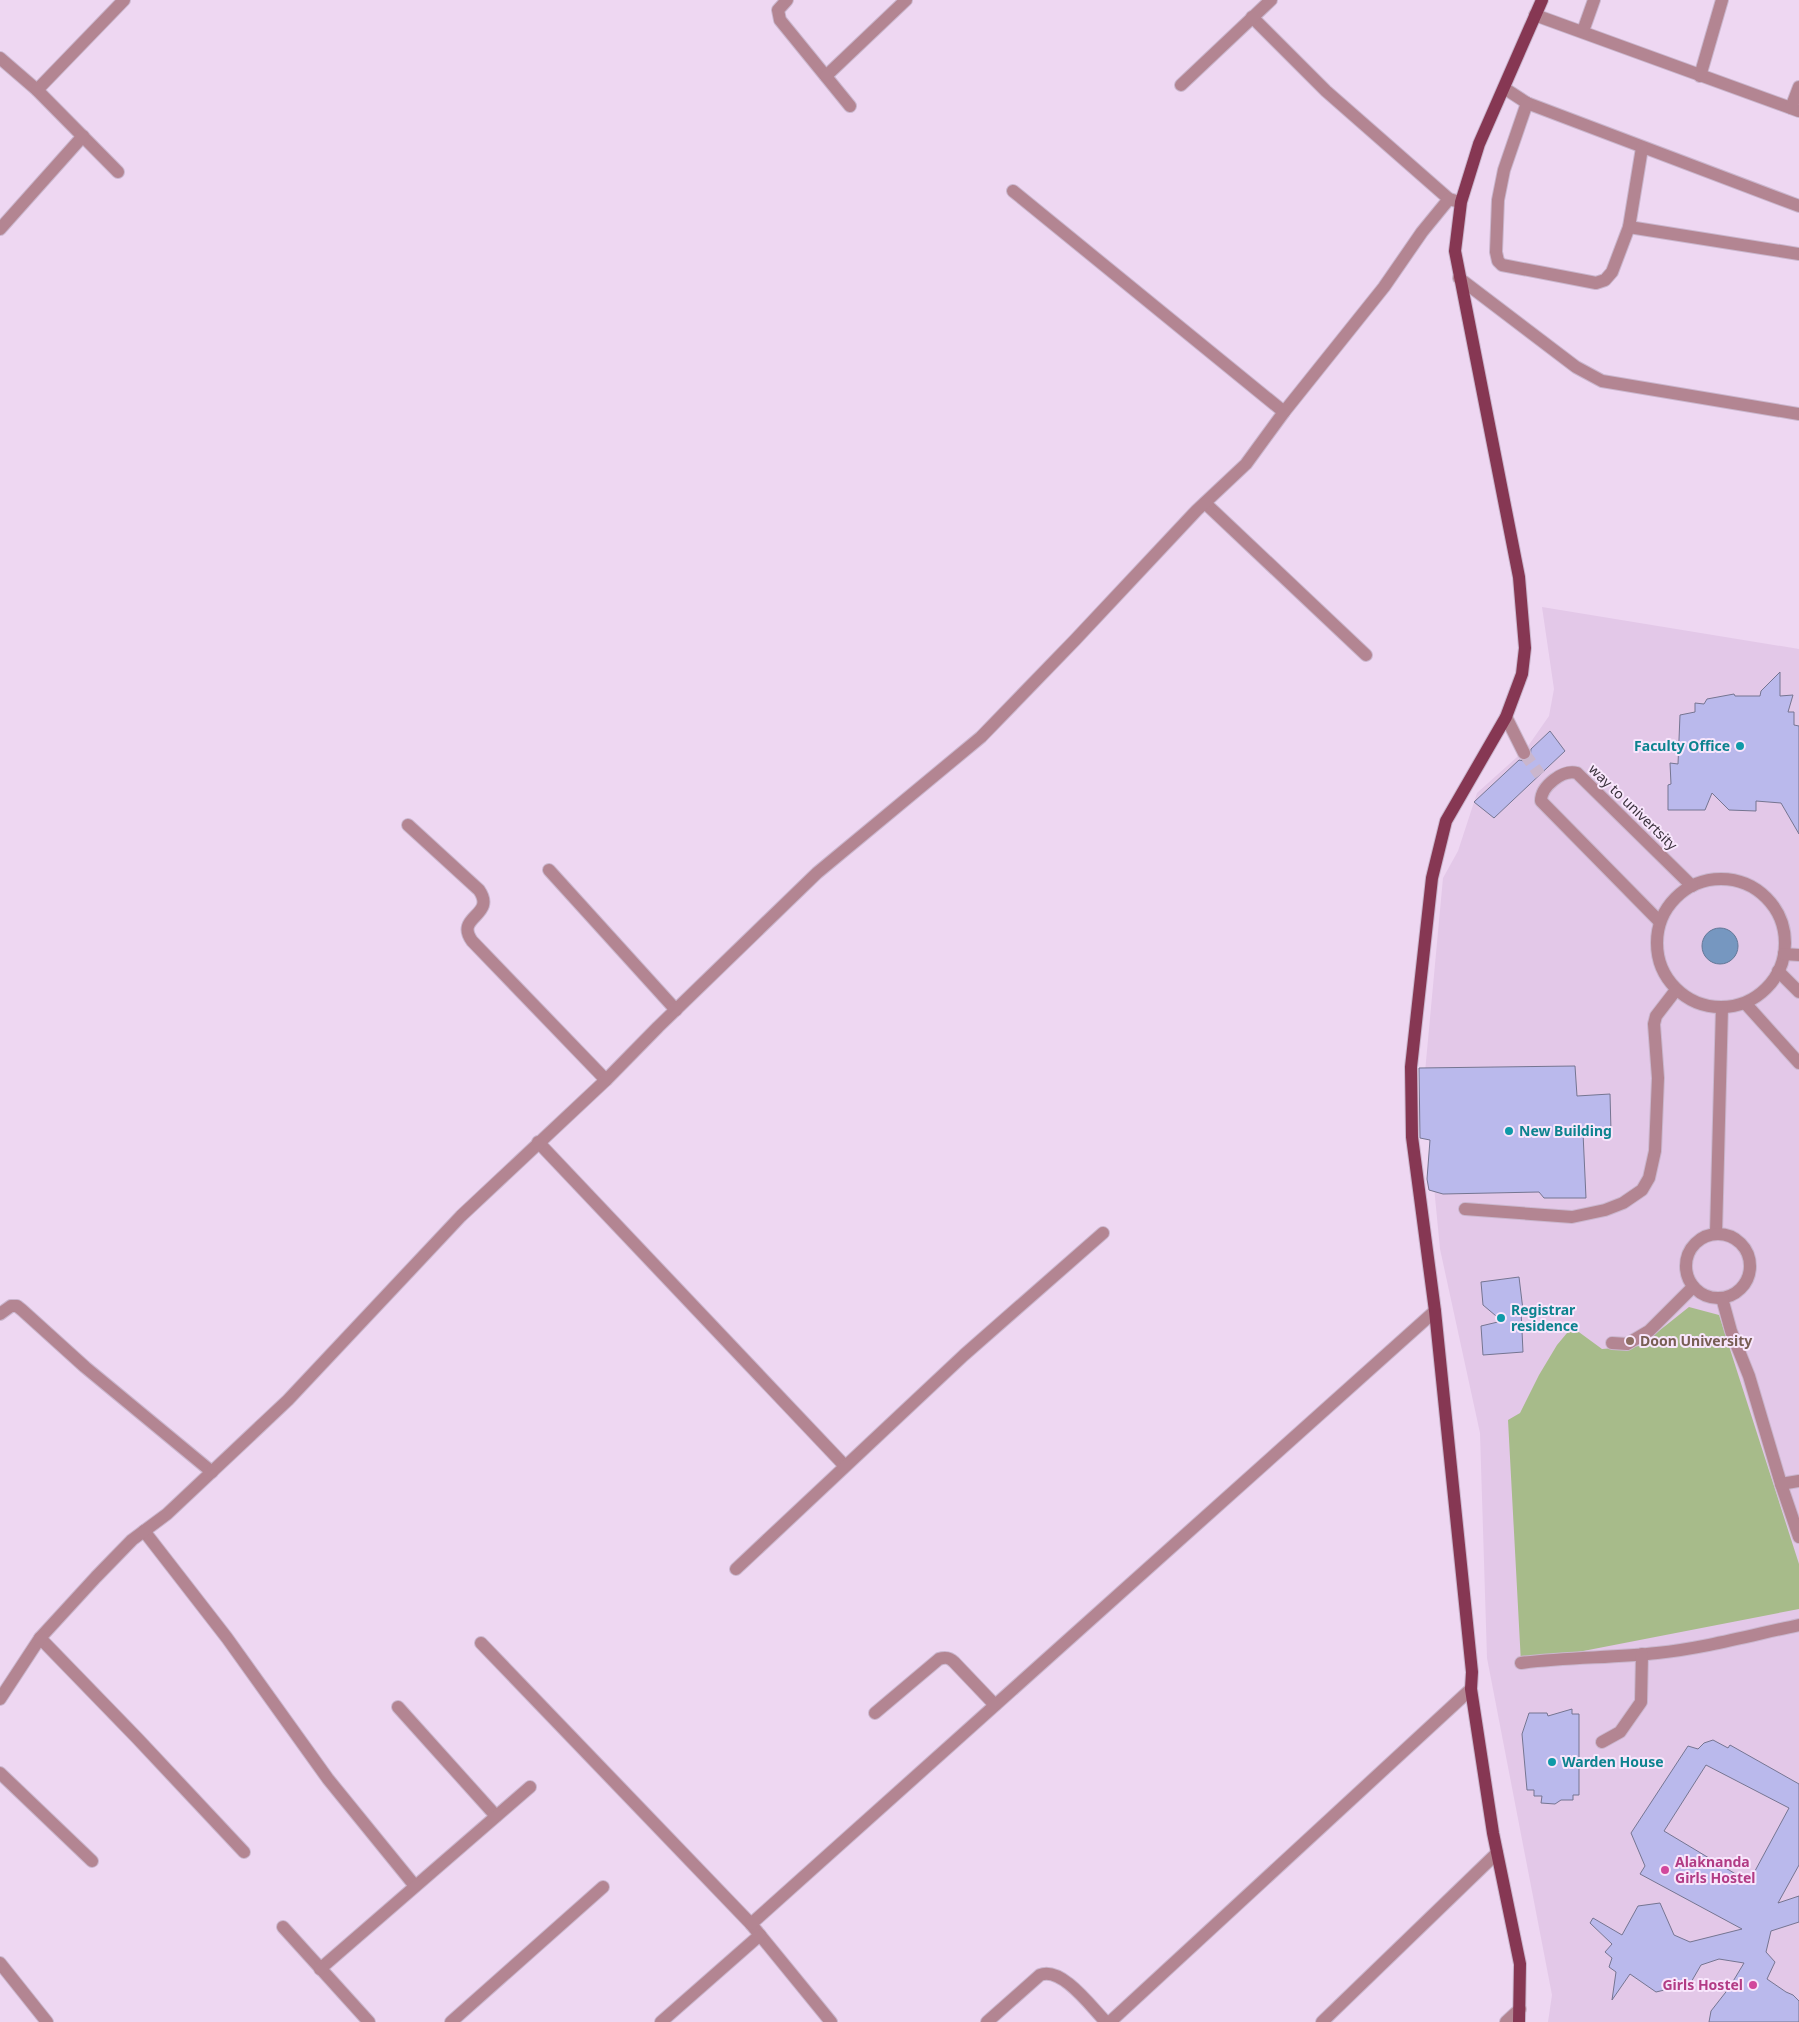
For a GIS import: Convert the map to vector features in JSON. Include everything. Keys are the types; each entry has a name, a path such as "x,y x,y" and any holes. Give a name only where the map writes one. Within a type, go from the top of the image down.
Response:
{"main road":[{"path":"1519,2022 1520,1964 1497,1853 1471,1689 1472,1672 1435,1311 1412,1137 1411,1068 1432,878 1446,821 1506,717 1522,674 1525,648 1519,577 1459,278 1455,251 1455,201 1542,0"}],"street":[{"path":"37,90 124,0"},
{"path":"786,0 778,10 778,16 850,106"},
{"path":"826,76 906,0"},
{"path":"1181,85 1271,0"},
{"path":"1584,31 1594,0"},
{"path":"1700,76 1722,0"},
{"path":"1536,15 1795,109 1799,87"},
{"path":"0,1699 40,1638 96,1577 132,1540 167,1514 288,1400 461,1216 606,1080 818,873 981,737 1206,503 1246,464 1284,412 1384,288 1422,232 1455,201 1326,91 1252,17"},
{"path":"0,58 37,90 118,172"},
{"path":"1504,88 1527,103 1799,206"},
{"path":"1527,103 1504,170 1498,200 1496,252 1500,264 1596,283 1601,282 1612,272 1629,227 1642,148"},
{"path":"0,229 83,136"},
{"path":"1013,191 1284,412"},
{"path":"1629,227 1799,254"},
{"path":"1459,278 1576,367 1602,381 1799,414"},
{"path":"1206,503 1366,655"},
{"path":"1506,717 1524,753"},
{"name":"way to univertsity","path":"1660,922 1541,802 1544,780 1569,772 1577,773 1692,886"},
{"path":"408,825 479,890 484,897 483,908 469,922 467,929 472,941 606,1080"},
{"path":"549,870 676,1010"},
{"path":"1733,880 1759,892 1769,902 1780,920 1785,940 1784,954 1778,971 1762,992 1745,1003 1722,1007 1707,1006 1676,990 1662,970 1656,946 1660,922 1667,907 1678,895 1692,886 1705,881 1733,880"},
{"path":"1784,954 1799,955"},
{"path":"1778,971 1799,992"},
{"path":"1465,1209 1572,1217 1605,1210 1623,1203 1642,1190 1649,1178 1655,1151 1658,1078 1654,1024 1656,1016 1676,990"},
{"path":"1745,1003 1799,1063"},
{"path":"1716,1233 1722,1007"},
{"path":"538,1142 845,1466"},
{"path":"736,1569 964,1355 1103,1233"},
{"path":"1716,1233 1727,1235 1737,1240 1744,1247 1749,1257 1750,1268 1748,1279 1741,1288 1733,1294 1722,1298 1707,1296 1693,1287 1685,1268 1690,1248 1697,1240 1706,1235 1716,1233"},
{"path":"1612,1343 1627,1344 1649,1330 1693,1287"},
{"path":"1722,1298 1731,1331 1749,1376 1780,1484 1799,1537"},
{"path":"0,1314 11,1306 17,1306 85,1367 212,1472"},
{"path":"751,1924 1435,1311"},
{"path":"1780,1484 1799,1481"},
{"path":"144,1531 227,1638 328,1779 415,1886"},
{"path":"1521,1663 1554,1658 1642,1654 1713,1644 1799,1625"},
{"path":"40,1638 244,1852"},
{"path":"481,1643 751,1924 831,2022"},
{"path":"1602,1742 1620,1732 1641,1702 1642,1654"},
{"path":"875,1713 939,1659 944,1658 950,1658 995,1705"},
{"path":"1110,2022 1471,1689"},
{"path":"398,1708 496,1816"},
{"path":"0,1773 92,1861"},
{"path":"320,1969 530,1787"},
{"path":"1322,2022 1497,1853"},
{"path":"451,2022 603,1887"},
{"path":"283,1927 369,2022"},
{"path":"662,2022 760,1935"},
{"path":"0,1963 47,2022"},
{"path":"987,2022 1040,1976 1047,1973 1054,1974 1068,1984 1106,2022"},
{"path":"1506,2022 1520,2009"}],"shaded area":[{"name":"Doon University","path":"1542,607 1799,649 1799,2022 1548,2022 1552,1995 1487,1658 1480,1433 1440,1249 1424,1083 1443,878 1458,851 1477,793 1526,749 1549,716 1554,689"}],"green space":[{"path":"1689,1307 1719,1315 1799,1564 1799,1609 1521,1663 1508,1420 1520,1413 1557,1345 1572,1327 1602,1349 1640,1346"}],"water":[{"path":"1720,928 1727,929 1733,933 1737,939 1737,953 1733,959 1727,963 1720,964 1713,963 1707,959 1703,953 1702,946 1703,939 1707,933 1713,929"}],"building":[{"name":"Faculty Office","path":"1780,672 1780,696 1793,695 1788,712 1794,712 1794,725 1799,726 1799,834 1781,803 1756,801 1756,811 1729,810 1712,793 1705,810 1668,810 1668,785 1671,784 1670,763 1678,764 1680,715 1695,712 1695,703 1704,704 1707,699 1734,694 1735,696 1760,696 1761,691"},
{"path":"1550,731 1565,751 1494,818 1474,802 1519,760 1524,761 1530,758 1531,749"},
{"name":"New Building","path":"1575,1066 1577,1096 1610,1094 1611,1131 1583,1133 1586,1198 1544,1198 1539,1192 1443,1194 1429,1190 1427,1179 1430,1140 1420,1138 1419,1068"},
{"name":"Registrar residence","path":"1519,1277 1523,1310 1521,1310 1523,1352 1483,1355 1481,1326 1502,1321 1483,1305 1481,1282"},
{"name":"Warden House","path":"1572,1709 1572,1714 1579,1714 1579,1795 1573,1795 1573,1800 1561,1800 1555,1804 1541,1803 1542,1796 1534,1796 1534,1790 1527,1790 1522,1734 1529,1713 1547,1713 1548,1716"},
{"name":"Alaknanda Girls Hostel","path":"1713,1740 1728,1748 1730,1745 1799,1784 1799,1865 1778,1903 1799,1896 1799,1922 1771,1931 1766,1952 1775,1962 1767,1979 1793,1995 1799,2001 1799,2022 1709,2022 1711,2011 1729,1988 1744,1963 1719,1959 1701,1965 1690,1984 1656,1992 1630,1974 1612,2000 1616,1972 1609,1967 1612,1958 1605,1952 1612,1944 1590,1923 1593,1918 1622,1935 1638,1906 1660,1903 1674,1935 1690,1942 1742,1929 1640,1874 1645,1866 1631,1833 1688,1746 1698,1749 1704,1743","holes":["1706,1765 1789,1808 1749,1882 1664,1831"]}],"tunnel":[{"path":"1524,753 1540,775"}],"place":[{"name":"Faculty Office","path":"1740,746"},
{"name":"New Building","path":"1509,1131"},
{"name":"Registrar residence","path":"1501,1318"},
{"name":"Doon University","path":"1630,1341"},
{"name":"Warden House","path":"1552,1762"},
{"name":"Alaknanda Girls Hostel","path":"1665,1870"},
{"name":"Girls Hostel","path":"1753,1985"}]}
